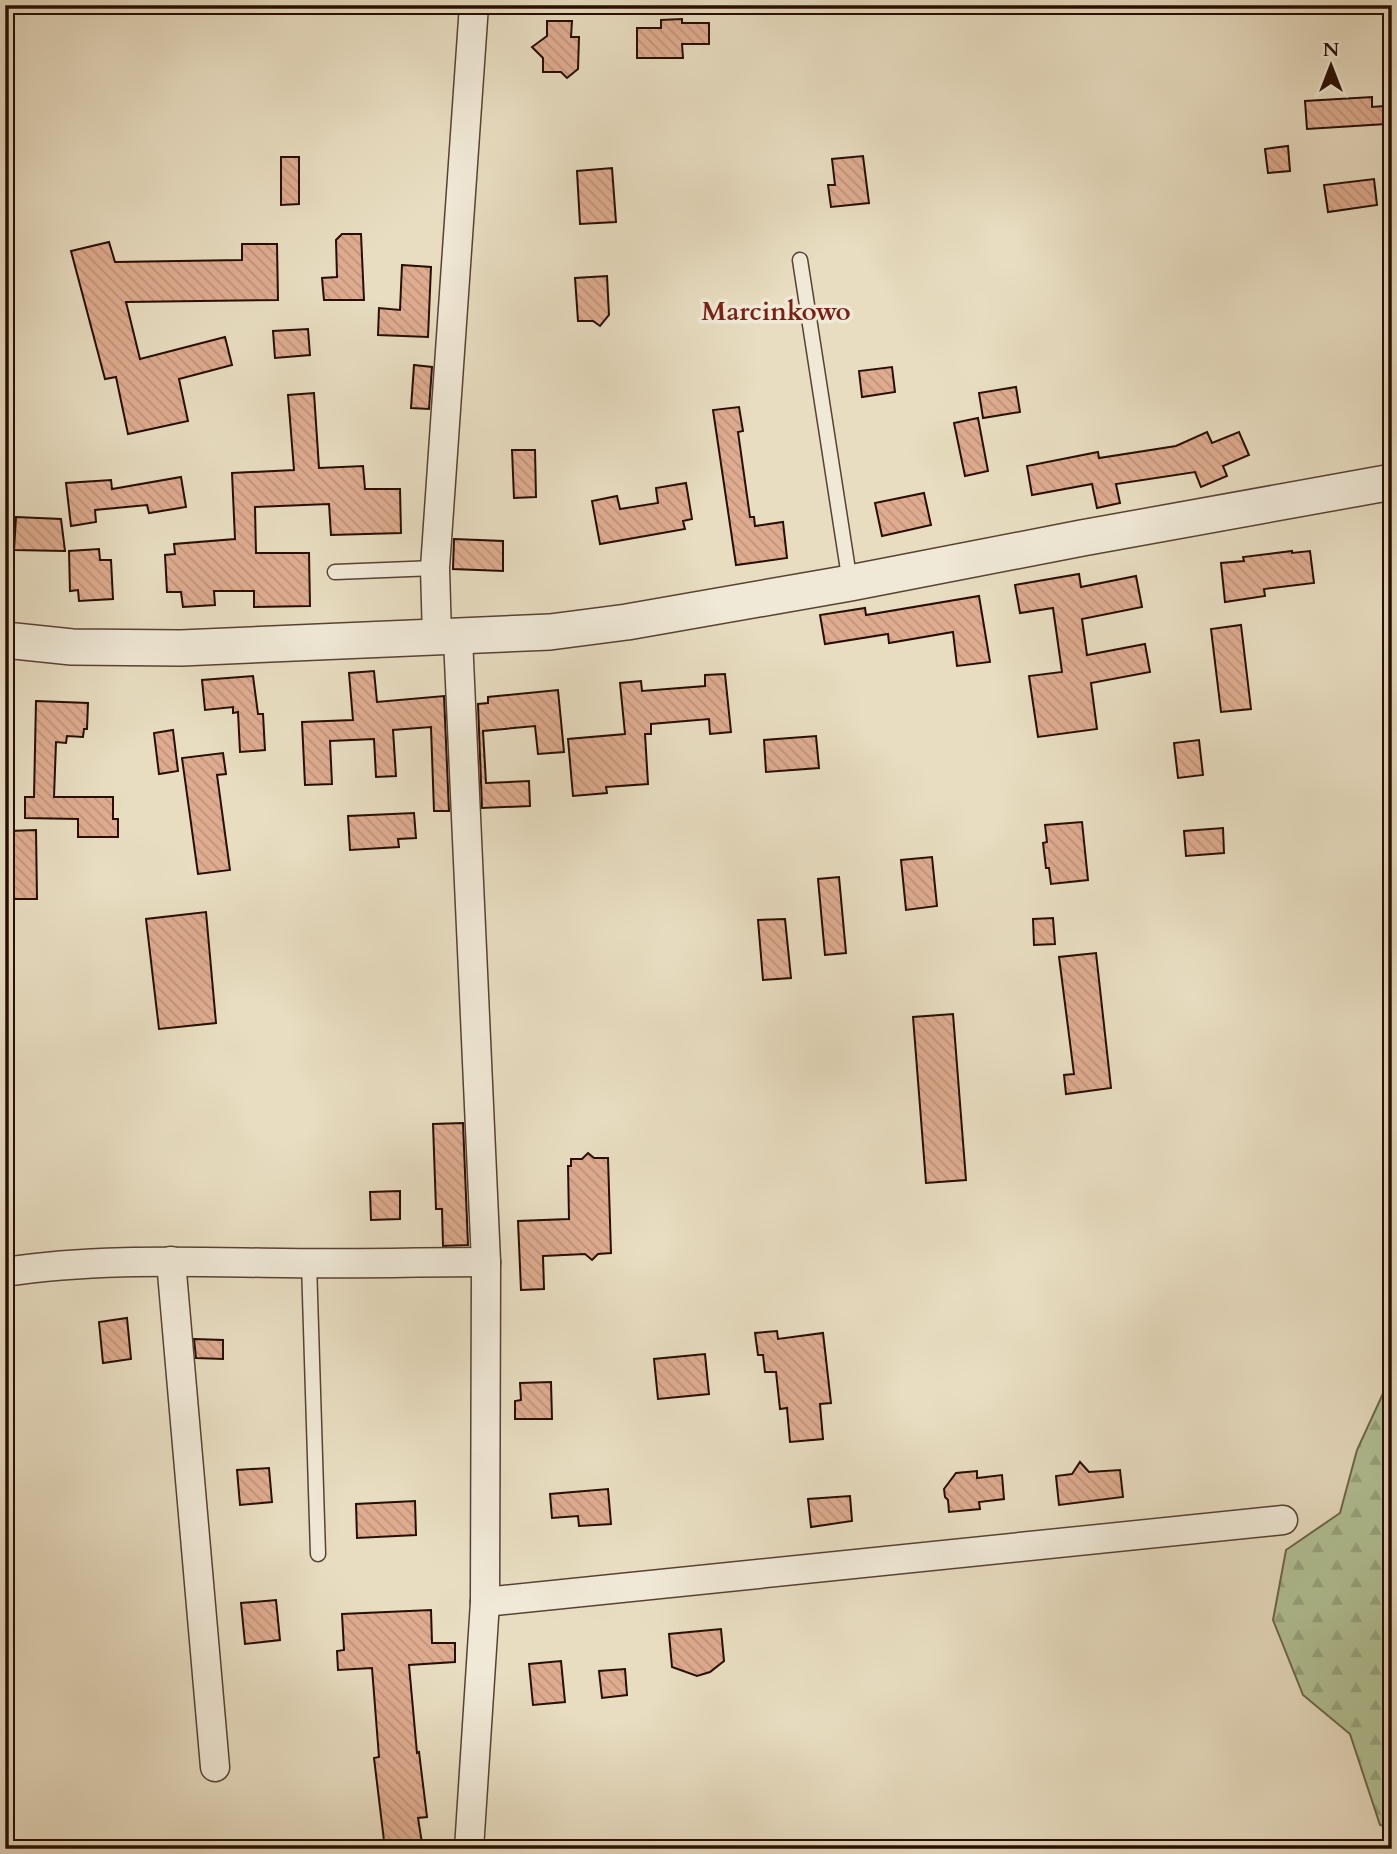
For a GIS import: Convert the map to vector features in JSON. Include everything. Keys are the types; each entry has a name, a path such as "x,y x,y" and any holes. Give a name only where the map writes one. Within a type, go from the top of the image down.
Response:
{"street":[{"path":"469,1849 485,1602 486,1262 447,638 435,568 474,5"},
{"path":"5,640 126,649 550,632 627,622 850,583 1392,482"},
{"path":"5,1272 48,1265 171,1261 486,1262"},
{"path":"171,1261 215,1767"},
{"path":"485,1602 1283,1520"}],"lane":[{"path":"800,260 850,583"},
{"path":"335,572 435,568"},
{"path":"309,1263 318,1554"}],"green space":[{"path":"1392,1374 1392,1828 1380,1825 1350,1734 1303,1695 1273,1620 1286,1550 1340,1513 1357,1450"}],"building":[{"path":"682,19 682,23 709,23 709,44 682,44 683,58 637,58 637,28 661,28 661,20"},
{"path":"547,21 572,21 571,37 579,37 578,69 567,78 561,72 543,72 543,58 532,47 547,36"},
{"path":"1372,97 1372,107 1384,106 1386,124 1307,129 1305,101"},
{"path":"1288,146 1290,171 1268,173 1265,149"},
{"path":"863,156 869,203 831,207 828,185 835,185 832,159"},
{"path":"281,157 299,157 299,204 281,205"},
{"path":"612,168 616,222 580,224 577,171"},
{"path":"1374,179 1377,205 1328,212 1324,185"},
{"path":"342,234 361,234 364,300 324,300 322,278 337,277 336,240"},
{"path":"109,242 115,262 242,260 242,244 277,244 278,300 126,302 140,359 225,337 232,365 179,379 188,421 128,434 116,377 105,379 71,251"},
{"path":"402,265 431,267 428,337 378,335 379,308 400,310"},
{"path":"607,276 609,315 600,326 593,321 578,321 575,278"},
{"path":"308,329 310,355 275,358 273,331"},
{"path":"414,365 432,367 429,409 411,408"},
{"path":"892,367 895,392 862,397 859,371"},
{"path":"1016,387 1020,412 983,418 979,393"},
{"path":"314,393 319,468 363,466 365,489 400,489 401,533 331,535 329,504 255,507 256,553 309,553 310,606 254,607 254,591 214,591 215,605 183,607 181,592 167,592 165,555 175,554 174,544 235,539 232,473 294,470 288,395"},
{"path":"739,407 743,431 738,432 750,517 754,517 755,526 783,522 787,558 736,565 713,410"},
{"path":"978,418 988,471 965,476 954,423"},
{"path":"1207,432 1212,443 1239,432 1249,455 1223,466 1227,476 1201,487 1195,472 1116,484 1120,503 1097,508 1092,484 1032,495 1027,466 1098,452 1099,458 1176,446"},
{"path":"512,450 535,450 536,497 514,498"},
{"path":"181,477 186,507 149,513 147,505 95,510 96,522 71,526 66,483 111,480 112,489"},
{"path":"686,483 692,519 683,521 685,529 600,544 592,501 617,496 620,509 658,503 656,488"},
{"path":"924,493 931,525 882,536 875,503"},
{"path":"16,517 61,519 65,551 14,550"},
{"path":"454,539 503,541 503,571 453,569"},
{"path":"99,549 100,560 111,560 113,599 79,601 78,590 70,591 69,551"},
{"path":"1310,551 1314,583 1264,589 1265,596 1225,602 1221,563 1244,561 1243,557"},
{"path":"1079,574 1081,587 1136,576 1142,607 1082,619 1087,655 1145,644 1150,672 1091,683 1097,729 1038,737 1029,676 1062,672 1053,608 1020,613 1015,585"},
{"path":"979,596 990,662 957,666 953,632 889,643 888,634 825,644 820,615 865,608 866,615"},
{"path":"1241,625 1251,709 1221,712 1211,629"},
{"path":"374,671 377,702 444,696 449,811 434,811 431,727 393,730 396,776 376,777 374,739 330,741 332,784 305,785 302,722 353,720 349,673"},
{"path":"725,674 731,732 710,734 709,719 651,724 651,734 645,734 648,784 606,787 607,793 573,796 568,739 625,734 620,683 641,681 642,691 705,686 705,675"},
{"path":"253,676 258,714 263,714 265,750 240,752 238,712 233,713 233,707 205,710 202,680"},
{"path":"558,690 564,752 538,754 535,726 483,731 486,783 529,781 530,806 482,808 478,704 488,703 488,697"},
{"path":"36,701 88,703 87,729 84,729 83,737 67,736 66,743 56,742 54,797 113,797 113,819 118,819 118,837 78,837 78,819 25,818 25,797 34,797"},
{"path":"173,730 178,771 159,774 154,733"},
{"path":"816,736 819,768 766,772 764,740"},
{"path":"1199,740 1203,775 1178,778 1174,743"},
{"path":"223,753 226,774 217,775 230,870 198,874 182,758"},
{"path":"414,813 416,838 398,839 399,847 350,850 348,816"},
{"path":"1082,822 1088,880 1051,884 1043,843 1047,842 1045,825"},
{"path":"1223,828 1224,853 1186,856 1184,831"},
{"path":"36,830 37,899 11,899 9,831"},
{"path":"932,857 937,906 906,910 901,860"},
{"path":"839,877 846,953 825,955 818,879"},
{"path":"206,912 216,1023 159,1029 146,919"},
{"path":"1053,918 1055,944 1034,945 1033,919"},
{"path":"785,919 791,978 763,980 758,920"},
{"path":"1096,953 1111,1088 1066,1094 1064,1075 1074,1074 1059,957"},
{"path":"953,1014 966,1180 926,1183 913,1017"},
{"path":"463,1123 468,1245 443,1246 442,1209 436,1209 433,1124"},
{"path":"588,1153 594,1158 608,1158 611,1253 598,1254 592,1260 585,1254 543,1256 544,1289 521,1290 518,1221 569,1219 568,1166 571,1166 571,1159 582,1159"},
{"path":"400,1191 400,1219 371,1220 370,1192"},
{"path":"127,1318 131,1359 103,1363 99,1322"},
{"path":"777,1331 778,1339 823,1333 831,1403 820,1404 823,1439 790,1442 787,1408 780,1409 776,1372 765,1372 763,1355 758,1355 755,1333"},
{"path":"194,1339 223,1340 223,1359 196,1358"},
{"path":"705,1354 709,1394 658,1399 654,1359"},
{"path":"551,1382 552,1419 515,1419 515,1401 521,1400 520,1383"},
{"path":"1080,1462 1089,1472 1120,1470 1123,1497 1059,1505 1056,1476 1072,1474"},
{"path":"269,1468 272,1502 240,1505 237,1470"},
{"path":"977,1471 977,1478 1002,1475 1004,1499 979,1502 980,1509 949,1512 944,1489 956,1473"},
{"path":"608,1489 611,1524 579,1526 578,1516 552,1518 550,1494"},
{"path":"850,1496 852,1521 811,1527 808,1499"},
{"path":"415,1501 416,1535 357,1538 356,1504"},
{"path":"276,1600 280,1640 245,1644 241,1603"},
{"path":"431,1610 432,1643 455,1643 455,1662 409,1665 417,1753 419,1752 427,1817 418,1818 423,1849 385,1849 374,1758 379,1757 372,1668 338,1670 337,1651 344,1650 342,1614"},
{"path":"721,1629 724,1661 710,1672 697,1676 672,1667 669,1634"},
{"path":"561,1661 565,1702 533,1705 529,1664"},
{"path":"625,1669 627,1695 602,1698 599,1671"}],"district":[{"name":"Marcinkowo","path":"776,311"}]}
